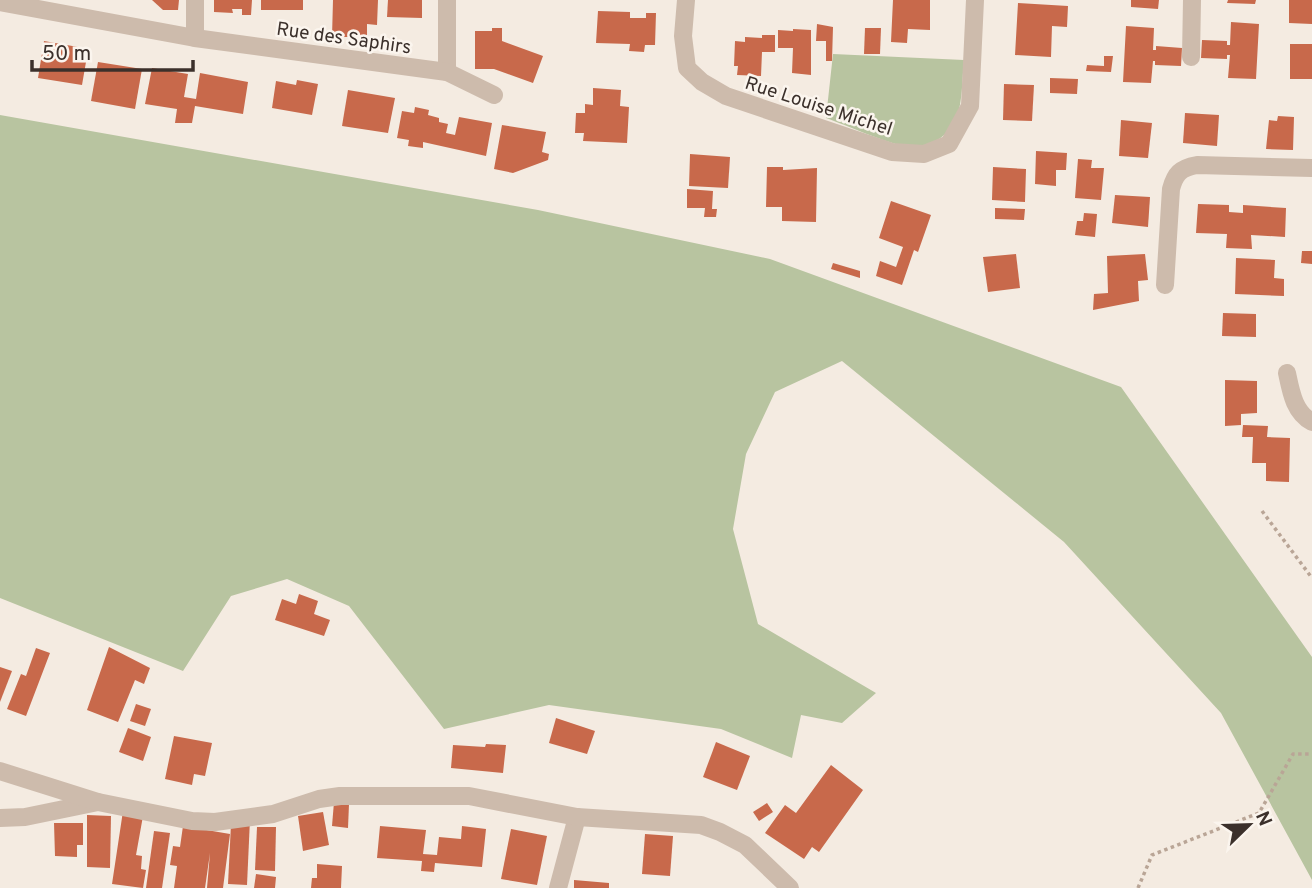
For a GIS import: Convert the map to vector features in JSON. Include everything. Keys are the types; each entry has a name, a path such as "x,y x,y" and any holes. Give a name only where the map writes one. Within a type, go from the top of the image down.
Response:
{"street":[{"path":"195,0 195,38"},
{"path":"447,0 447,72"},
{"name":"Rue Louise Michel","path":"686,0 683,36 687,68 702,82 726,96 763,110 892,152 924,154 949,144 970,106 975,0"},
{"path":"1191,57 1192,0"},
{"name":"Rue des Saphirs","path":"0,2 53,6 195,38 447,72 494,95"},
{"path":"1165,285 1171,189 1175,176 1184,167 1312,168"},
{"path":"1287,373 1296,407 1303,417 1312,422"},
{"path":"0,771 98,803 192,821 273,814 319,799 340,796 469,796 577,817 701,825 745,845 790,888"},
{"path":"0,818 26,817 98,803"},
{"path":"558,888 577,817"}],"path":[{"path":"1262,511 1312,578"},
{"path":"1138,888 1152,855 1259,813 1293,754 1312,754"}],"green space":[{"path":"833,54 964,60 956,119 946,134 936,141 919,148 911,148 826,118"},
{"path":"0,115 538,210 770,259 1121,387 1312,657 1312,880 1221,713 1064,542 842,361 775,392 746,454 733,529 758,624 876,693 842,723 801,715 792,758 721,729 549,705 444,729 349,606 287,579 231,596 183,671 0,598"}],"building":[{"path":"152,0 179,0 178,10 163,10"},
{"path":"214,0 252,0 251,15 242,15 242,9 232,9 233,13 214,12"},
{"path":"261,0 303,0 303,10 261,10"},
{"path":"333,0 378,0 377,25 367,24 367,37 332,37"},
{"path":"388,0 422,0 422,18 387,17"},
{"path":"893,0 930,0 930,30 908,29 907,43 891,42"},
{"path":"1131,0 1159,0 1158,9 1131,7"},
{"path":"1228,0 1256,0 1255,4 1227,3"},
{"path":"1289,0 1312,0 1312,24 1289,23"},
{"path":"1018,3 1068,6 1067,27 1052,26 1051,57 1015,55"},
{"path":"598,11 630,12 630,18 646,18 646,13 656,13 655,45 645,45 644,52 629,51 630,44 596,43"},
{"path":"1231,22 1259,24 1256,79 1228,78 1230,55 1227,55 1227,59 1201,58 1202,40 1227,41 1227,45 1230,45"},
{"path":"817,24 833,27 832,61 826,61 826,41 816,41"},
{"path":"1126,26 1154,28 1153,50 1156,50 1156,46 1182,48 1181,66 1155,65 1153,61 1151,83 1123,82"},
{"path":"492,28 502,28 502,41 543,56 533,83 494,69 475,69 475,31 492,31"},
{"path":"865,28 881,28 880,54 864,54"},
{"path":"778,30 811,30 811,75 792,73 793,48 778,48"},
{"path":"762,35 775,35 775,52 762,52 761,76 737,75 738,66 734,66 735,41 745,42 745,37 762,38"},
{"path":"44,41 78,47 76,60 86,62 82,85 38,78"},
{"path":"1290,44 1312,44 1312,79 1290,79"},
{"path":"1104,56 1113,56 1111,72 1086,71 1087,65 1104,66"},
{"path":"98,62 142,69 135,109 91,101"},
{"path":"152,68 188,74 184,97 196,99 200,73 248,82 243,114 195,106 192,123 175,123 177,109 145,104"},
{"path":"1050,78 1078,79 1077,94 1050,93"},
{"path":"297,80 318,84 312,115 272,108 276,81 296,85"},
{"path":"1004,84 1034,85 1032,121 1003,120"},
{"path":"593,88 621,90 620,106 629,107 627,143 583,141 584,133 575,133 576,113 585,113 585,104 593,105"},
{"path":"348,90 395,98 388,133 342,126"},
{"path":"415,107 429,110 428,115 448,124 446,133 455,135 459,117 492,123 486,156 423,142 423,148 408,146 409,140 397,138 402,111 414,113"},
{"path":"1185,113 1219,115 1217,146 1183,143"},
{"path":"1278,116 1294,117 1293,150 1266,149 1269,120 1277,121"},
{"path":"1121,120 1152,123 1148,158 1119,156"},
{"path":"502,125 546,132 542,152 549,154 548,160 513,173 494,169"},
{"path":"1036,151 1067,153 1066,170 1056,170 1056,186 1035,184"},
{"path":"690,154 730,157 728,188 689,186"},
{"path":"1078,159 1092,160 1091,168 1104,168 1101,200 1075,198"},
{"path":"767,167 783,167 783,170 817,168 816,222 782,221 782,207 766,207"},
{"path":"993,167 1026,169 1025,202 992,200"},
{"path":"687,189 713,191 712,209 717,209 716,217 704,217 705,208 687,208"},
{"path":"1115,195 1150,197 1148,227 1112,223"},
{"path":"891,201 931,215 918,252 914,250 902,285 876,276 880,261 896,267 903,247 879,238"},
{"path":"1198,204 1229,205 1229,212 1243,213 1243,205 1286,208 1285,237 1251,235 1252,249 1226,248 1227,234 1196,233"},
{"path":"995,208 1025,209 1024,220 995,219"},
{"path":"1084,213 1097,214 1095,237 1075,235 1077,221 1083,221"},
{"path":"1302,251 1312,251 1312,264 1301,263"},
{"path":"1016,254 1020,288 988,292 983,257"},
{"path":"1145,254 1148,280 1138,281 1139,301 1093,310 1094,294 1108,293 1107,256"},
{"path":"1236,258 1275,260 1274,278 1284,279 1284,296 1235,294"},
{"path":"833,263 860,271 860,278 831,269"},
{"path":"1223,313 1256,314 1256,337 1222,336"},
{"path":"1225,380 1257,381 1257,413 1241,414 1241,425 1225,426"},
{"path":"1243,425 1268,426 1267,437 1290,438 1289,482 1266,481 1266,463 1252,463 1253,437 1242,437"},
{"path":"299,594 318,601 314,614 330,620 324,636 275,620 282,599 296,604"},
{"path":"109,647 150,668 144,684 135,680 118,722 87,710"},
{"path":"36,648 50,653 26,716 7,709 21,674 26,676"},
{"path":"0,667 12,671 0,702"},
{"path":"136,704 151,709 145,726 130,721"},
{"path":"556,718 595,731 587,754 549,743"},
{"path":"128,728 151,737 143,761 119,752"},
{"path":"174,736 212,743 205,776 194,774 192,785 165,779"},
{"path":"716,742 750,756 737,790 703,777"},
{"path":"486,744 506,745 503,773 451,768 453,745 485,747"},
{"path":"831,765 863,790 819,852 812,847 804,859 765,833 785,805 796,813"},
{"path":"334,802 349,804 348,828 332,826"},
{"path":"767,803 773,812 759,821 753,812"},
{"path":"123,811 143,816 136,855 142,856 141,869 146,870 143,888 112,884"},
{"path":"323,812 329,845 303,851 298,816"},
{"path":"87,815 111,816 110,868 87,867"},
{"path":"250,819 247,885 228,884 231,824"},
{"path":"54,823 83,823 83,845 77,845 77,857 55,856"},
{"path":"183,826 230,834 223,888 207,888 210,853 205,888 174,888 177,866 170,865 173,846 180,847"},
{"path":"380,826 426,830 423,854 437,855 439,837 461,839 462,826 486,829 482,867 435,863 434,872 421,871 422,861 377,858"},
{"path":"257,827 276,827 275,871 255,870"},
{"path":"511,829 547,836 537,885 501,879"},
{"path":"154,831 170,833 162,888 146,888"},
{"path":"645,834 673,836 670,876 642,874"},
{"path":"317,864 342,866 341,888 311,888 312,878 317,878"},
{"path":"256,874 276,877 275,888 254,888"},
{"path":"574,880 609,883 609,888 574,888"}]}
